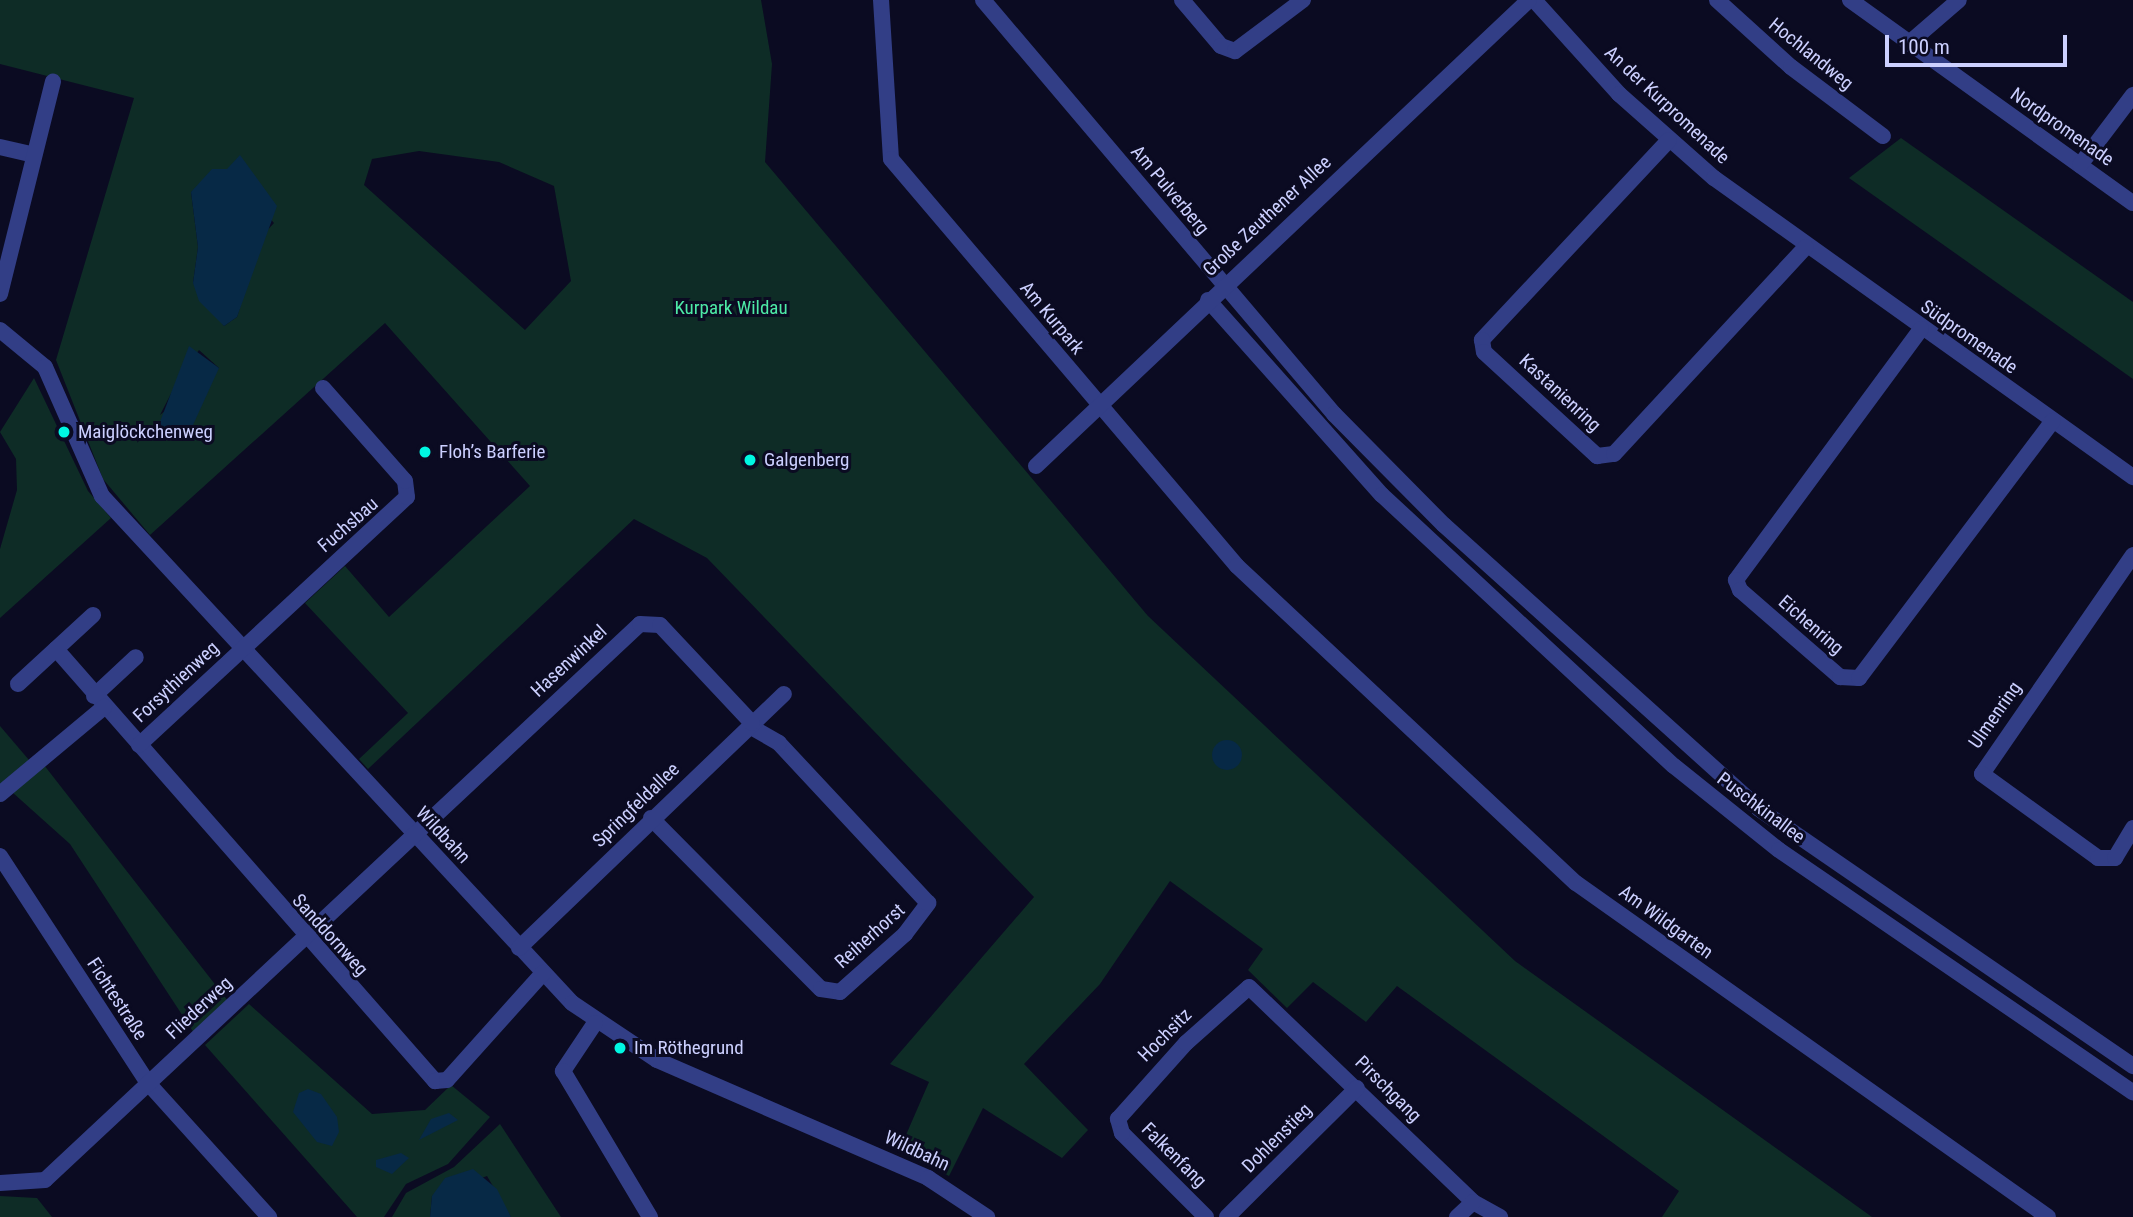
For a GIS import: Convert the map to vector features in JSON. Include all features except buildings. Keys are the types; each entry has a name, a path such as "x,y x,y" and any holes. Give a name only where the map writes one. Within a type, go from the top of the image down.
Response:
{"street":[{"name":"Am Kurpark","path":"881,0 891,159 1214,542 1293,620"},
{"name":"Am Pulverberg","path":"983,0 1224,286 1414,497"},
{"path":"1182,0 1221,46 1235,51 1303,0"},
{"name":"Große Zeuthener Allee","path":"1036,466 1208,300 1532,0"},
{"name":"An der Kurpromenade","path":"1532,0 1669,140 1783,230"},
{"name":"Hochlandweg","path":"1717,0 1791,67 1883,136"},
{"name":"Nordpromenade","path":"1850,0 1908,44 2133,202"},
{"path":"1908,44 1959,0"},
{"path":"0,295 53,81"},
{"path":"2080,165 2133,94"},
{"name":"Kastanienring","path":"1669,140 1482,340 1484,352 1597,456 1614,454 1806,247"},
{"path":"0,147 34,155"},
{"name":"Südpromenade","path":"1783,230 2133,477"},
{"name":"Puschkinallee","path":"1208,300 1400,512 1710,797 2133,1092"},
{"name":"Eichenring","path":"1921,329 1736,580 1740,590 1840,677 1859,678 2053,421"},
{"name":"Wildbahn","path":"0,330 44,367 102,496 543,974 595,1023 657,1060 928,1178 987,1217"},
{"name":"Fuchsbau","path":"242,649 407,497 405,481 323,388"},
{"name":"Puschkinallee","path":"1414,497 1759,809 2133,1066"},
{"name":"Ulmenring","path":"2133,555 1982,774 2098,858 2115,858 2133,828"},
{"path":"18,684 93,615"},
{"name":"Am Wildgarten","path":"1293,620 1576,883 1861,1091 2048,1217"},
{"name":"Hasenwinkel","path":"414,835 640,624 660,625 751,724"},
{"name":"Sanddornweg","path":"55,649 303,939 443,1083 543,974"},
{"name":"Forsythienweg","path":"139,745 242,649"},
{"path":"0,794 99,701 136,657"},
{"name":"Springfeldallee","path":"519,948 651,818 784,694"},
{"name":"Reiherhorst","path":"651,818 821,989 840,992 905,934 928,903 779,743 751,724"},
{"name":"Fliederweg","path":"0,1183 45,1180 414,835"},
{"name":"Fichtestraße","path":"0,856 148,1083 269,1217"},
{"name":"Pirschgang","path":"1249,987 1473,1202 1500,1217"},
{"name":"Hochsitz","path":"1118,1119 1192,1037 1249,987"},
{"path":"595,1023 564,1071 650,1217"},
{"name":"Dohlenstieg","path":"1227,1217 1357,1088"},
{"name":"Falkenfang","path":"1118,1119 1122,1132 1206,1217"},
{"path":"1457,1217 1473,1202"}],"green space":[{"name":"Kurpark Wildau","path":"0,0 761,0 772,64 765,162 1148,616 1515,961 1872,1217 1662,1217 1679,1191 1397,986 1366,1022 1313,982 1287,1008 1248,970 1263,949 1170,881 1100,984 1024,1064 1088,1130 1062,1158 983,1108 949,1176 899,1151 929,1082 890,1064 1034,897 707,558 634,519 368,769 359,759 408,713 305,603 345,566 389,617 530,486 385,323 150,535 103,479 56,360 134,98 0,64","holes":["419,151 499,162 554,186 571,281 525,330 364,185 372,159","227,169 274,223 262,236 237,317 224,326 193,283 198,247 191,192","199,350 219,368 160,415 177,382"]},
{"path":"1901,138 2133,302 2133,379 1849,178"},
{"path":"34,378 88,491 111,518 0,618 0,549 17,490 16,459 0,432"},
{"path":"0,726 29,760 0,784"},
{"path":"44,765 228,1001 194,1033 70,844 12,792"},
{"path":"249,1004 372,1114 425,1110 451,1085 490,1117 448,1164 406,1184 384,1217 357,1217 205,1045"},
{"path":"500,1124 561,1217 511,1217 487,1176 432,1196 430,1217 392,1217 406,1193 454,1167"},
{"path":"0,1196 37,1198 52,1217 0,1217"}],"water":[{"path":"240,155 277,206 237,317 224,326 199,301 193,283 198,247 191,192 212,169 227,169"},
{"path":"189,346 219,368 193,425 175,439 158,427"},
{"path":"1227,740 1238,744 1242,755 1238,766 1227,770 1216,766 1212,755 1216,744"},
{"path":"308,1089 321,1094 337,1117 339,1132 332,1146 317,1142 293,1112 299,1093"},
{"path":"449,1113 458,1120 419,1140 431,1119"},
{"path":"401,1153 409,1158 392,1174 376,1167 376,1160"},
{"path":"473,1169 497,1189 511,1217 430,1217 432,1196 445,1178"}],"place":[{"name":"Maiglöckchenweg","path":"64,432"},
{"name":"Floh’s Barferie","path":"425,452"},
{"name":"Galgenberg","path":"750,460"},
{"name":"Im Röthegrund","path":"620,1048"}]}
